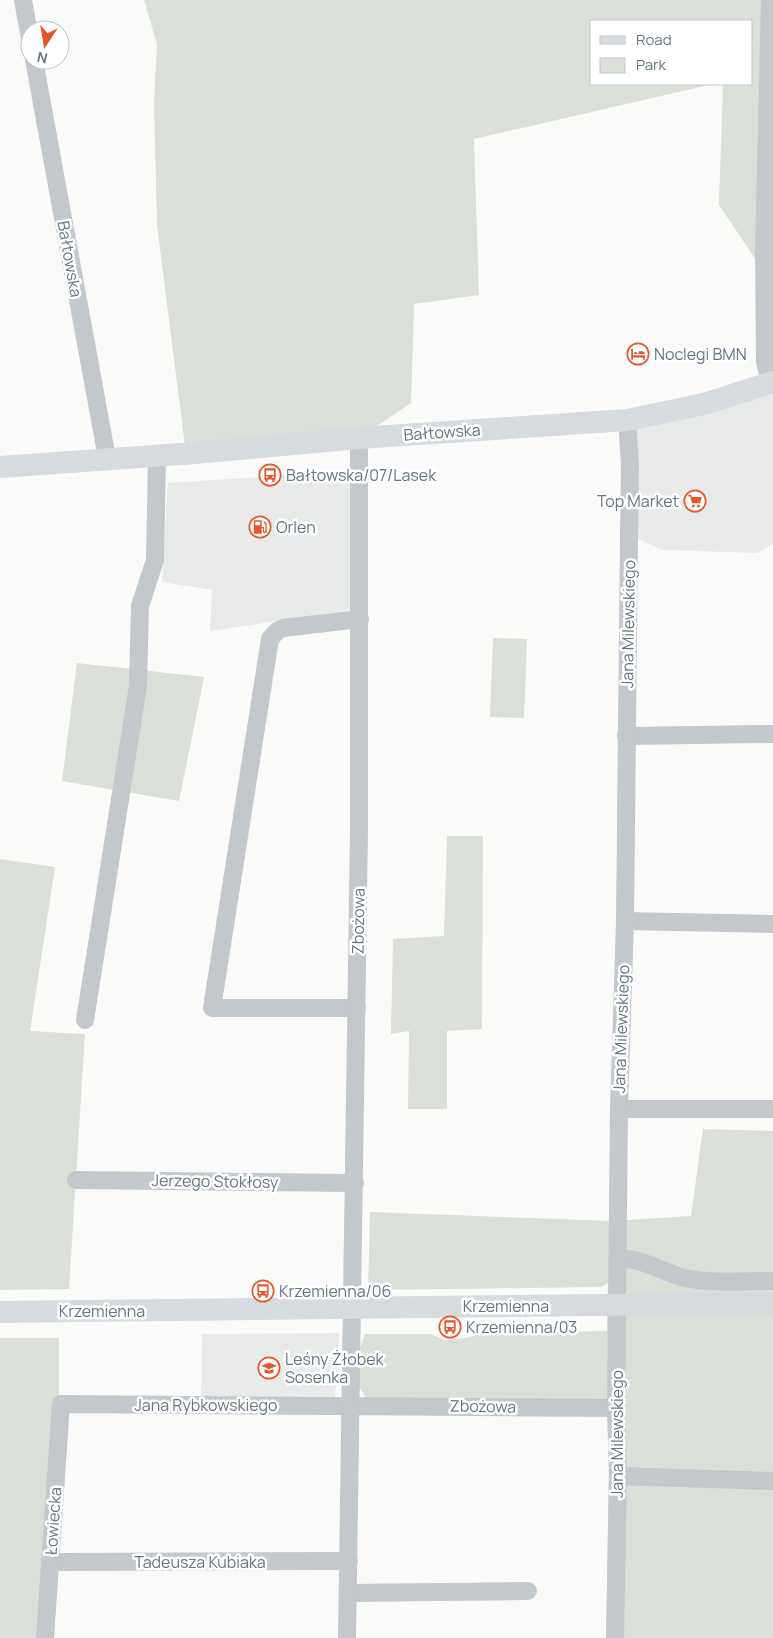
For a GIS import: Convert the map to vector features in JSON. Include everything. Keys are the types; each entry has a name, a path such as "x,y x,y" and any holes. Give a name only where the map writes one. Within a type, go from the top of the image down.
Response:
{"main road":[{"name":"Bałtowska","path":"0,467 157,456 359,438 627,420 704,404 771,383"},
{"name":"Krzemienna","path":"0,1312 773,1303"}],"street":[{"path":"23,0 27,20"},
{"path":"770,0 764,252 765,362 771,383"},
{"name":"Bałtowska","path":"36,70 107,458"},
{"name":"Jana Milewskiego","path":"615,1638 618,1476 616,1408 619,1109 625,920 630,475 627,420"},
{"name":"Zbożowa","path":"347,1638 357,1008 360,619 359,438"},
{"path":"85,1020 138,686 140,606 155,560 157,456"},
{"path":"357,1008 212,1008 270,639 272,635 283,628 360,619"},
{"path":"626,736 773,734"},
{"path":"625,920 773,924"},
{"path":"619,1109 773,1109"},
{"name":"Jerzego Stokłosy","path":"76,1180 355,1183"},
{"path":"618,1258 628,1258 683,1277 710,1282 773,1281"},
{"name":"Jana Rybkowskiego","path":"62,1404 351,1405"},
{"name":"Łowiecka","path":"45,1638 62,1404"},
{"name":"Zbożowa","path":"351,1405 616,1408"},
{"path":"618,1476 773,1481"},
{"name":"Tadeusza Kubiaka","path":"51,1562 349,1561"},
{"path":"348,1593 528,1591"}],"shaded area":[{"path":"773,382 773,544 757,553 663,550 629,535 627,420"},
{"name":"Orlen","path":"351,471 352,610 210,631 212,590 162,582 168,483"},
{"name":"Leśny Żłobek Sosenka","path":"339,1333 335,1398 201,1400 202,1334"}],"green space":[{"path":"144,0 770,0 764,272 719,205 723,85 753,85 753,20 590,20 590,85 709,85 474,139 479,295 414,304 411,403 359,438 186,454 157,225 154,101 157,44"},
{"path":"493,638 527,639 524,718 490,717"},
{"path":"77,663 204,677 179,801 62,781"},
{"path":"447,836 483,836 482,1029 447,1031 447,1109 408,1109 409,1031 391,1034 393,939 444,936"},
{"path":"0,859 55,867 30,1031 85,1034 69,1289 0,1290"},
{"path":"703,1129 773,1131 773,1638 606,1638 610,1404 366,1398 356,1382 361,1344 365,1334 430,1334 445,1340 487,1333 607,1331 608,1283 601,1287 368,1290 370,1212 611,1221 691,1216"},
{"path":"0,1338 59,1338 59,1399 38,1638 0,1638"}],"place":[{"name":"Noclegi BMN","path":"638,354"},
{"name":"Bałtowska/07/Lasek","path":"270,475"},
{"name":"Top Market","path":"695,501"},
{"name":"Orlen","path":"260,527"},
{"name":"Krzemienna/06","path":"263,1291"},
{"name":"Krzemienna/03","path":"450,1327"},
{"name":"Leśny Żłobek Sosenka","path":"269,1368"}]}
